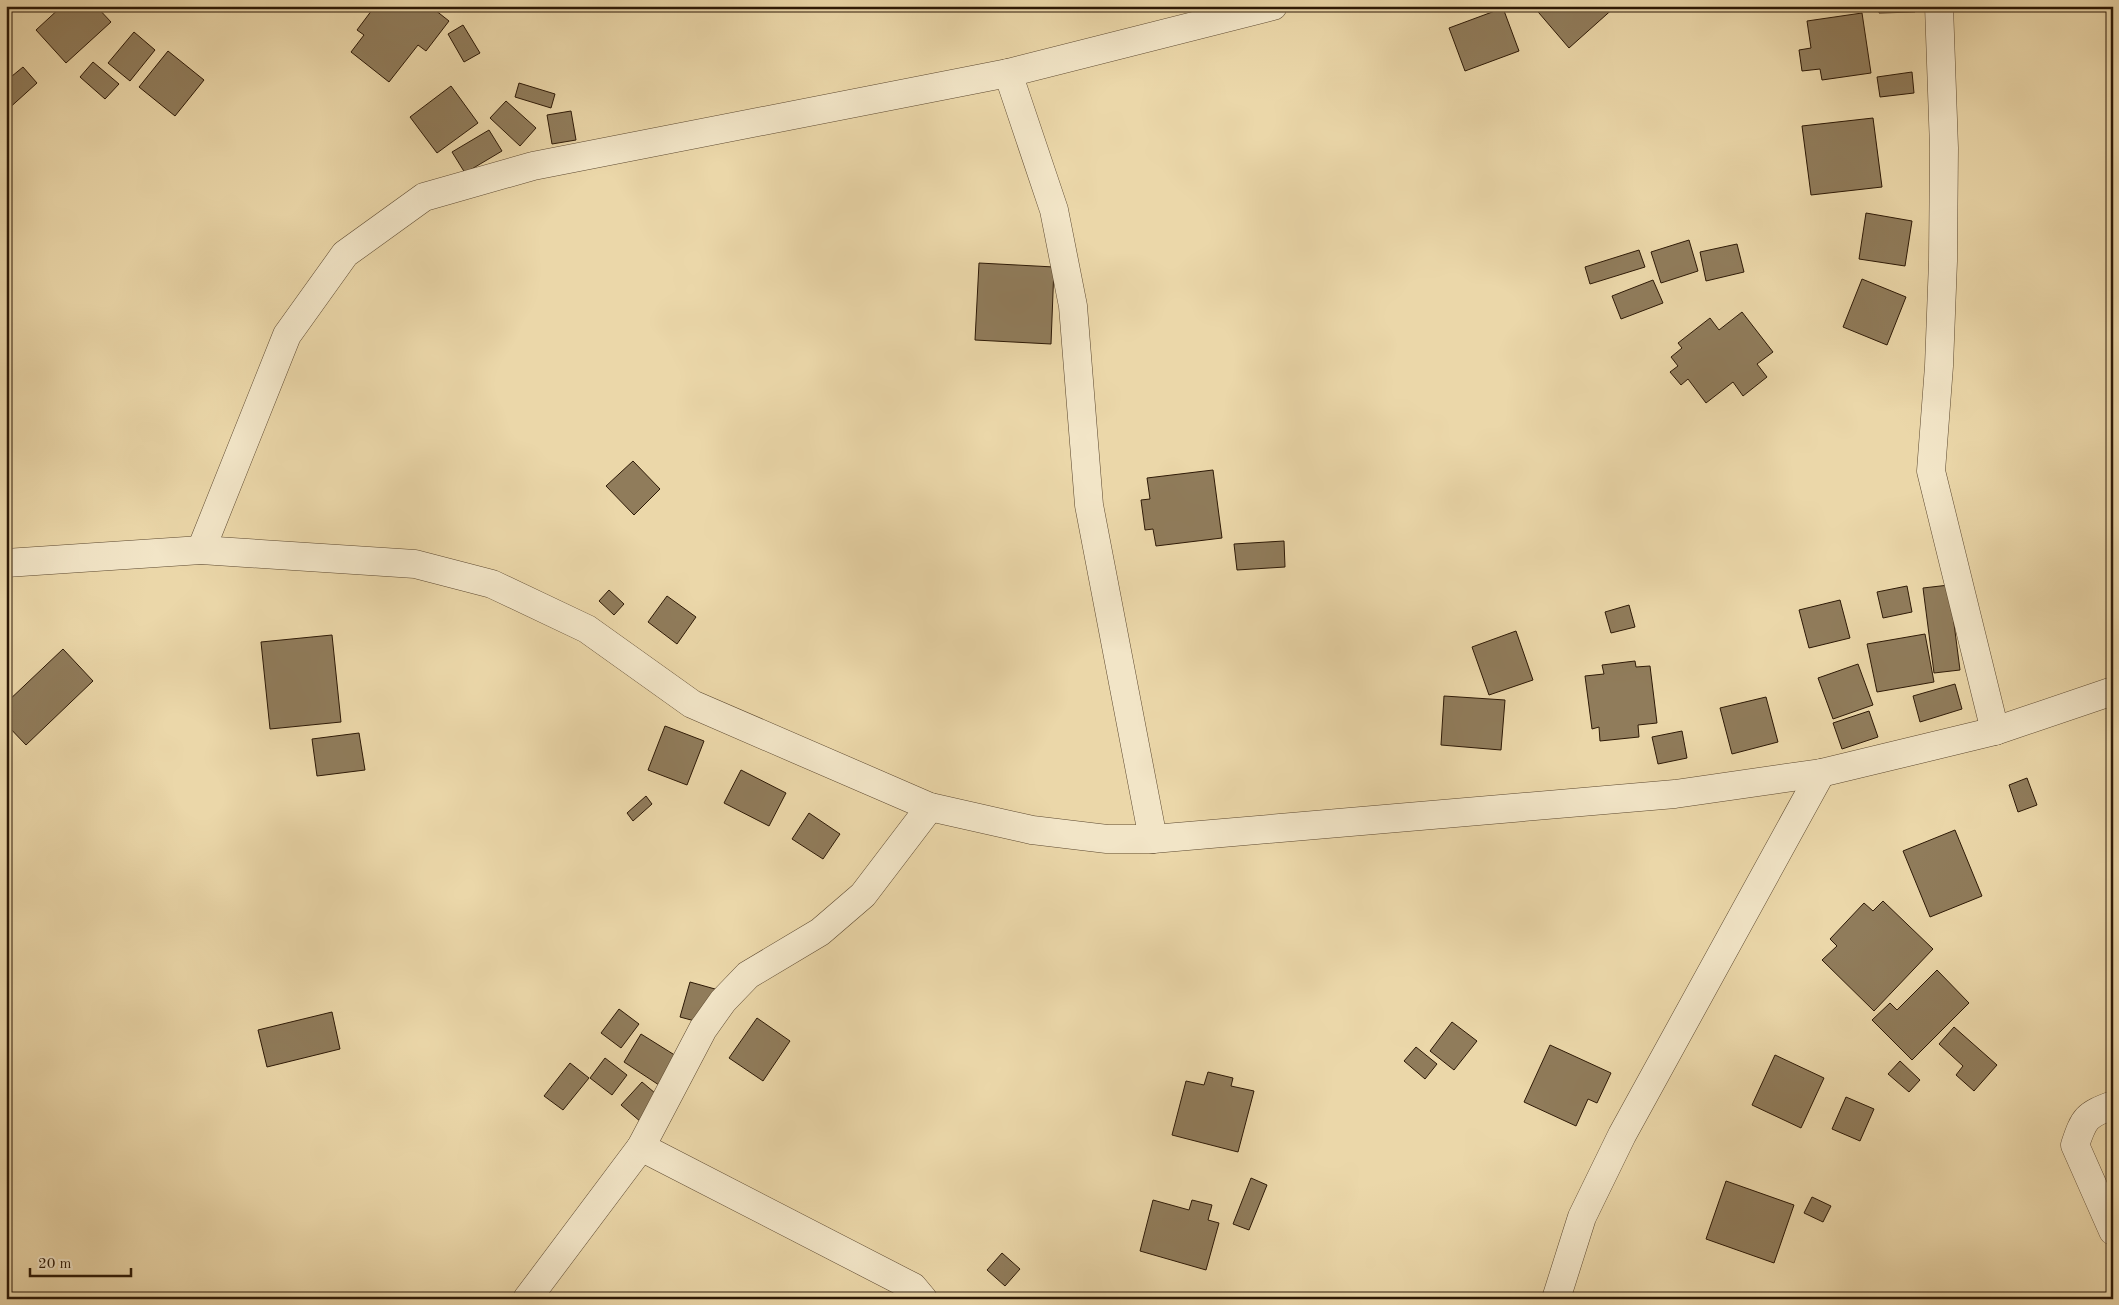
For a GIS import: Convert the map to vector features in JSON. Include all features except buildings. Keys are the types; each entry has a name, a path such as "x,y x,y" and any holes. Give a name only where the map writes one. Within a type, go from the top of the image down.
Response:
{"street":[{"path":"201,550 287,335 345,254 424,197 533,166 1008,73 1273,6"},
{"path":"1939,6 1944,148 1944,261 1931,471 1996,731"},
{"path":"1008,73 1054,210 1071,296 1089,505 1152,839"},
{"path":"6,563 201,550 415,564 492,584 587,629 692,704 930,807 1032,830 1107,839 1152,839 1675,794 1822,773 1996,731 2113,691"},
{"path":"1556,1299 1582,1217 1622,1135 1822,773"},
{"path":"527,1299 641,1147 703,1029 723,1001 748,975 820,932 863,895 930,807"},
{"path":"2113,1105 2092,1112 2081,1127 2075,1145 2113,1231"},
{"path":"641,1147 913,1287 923,1299"}]}
